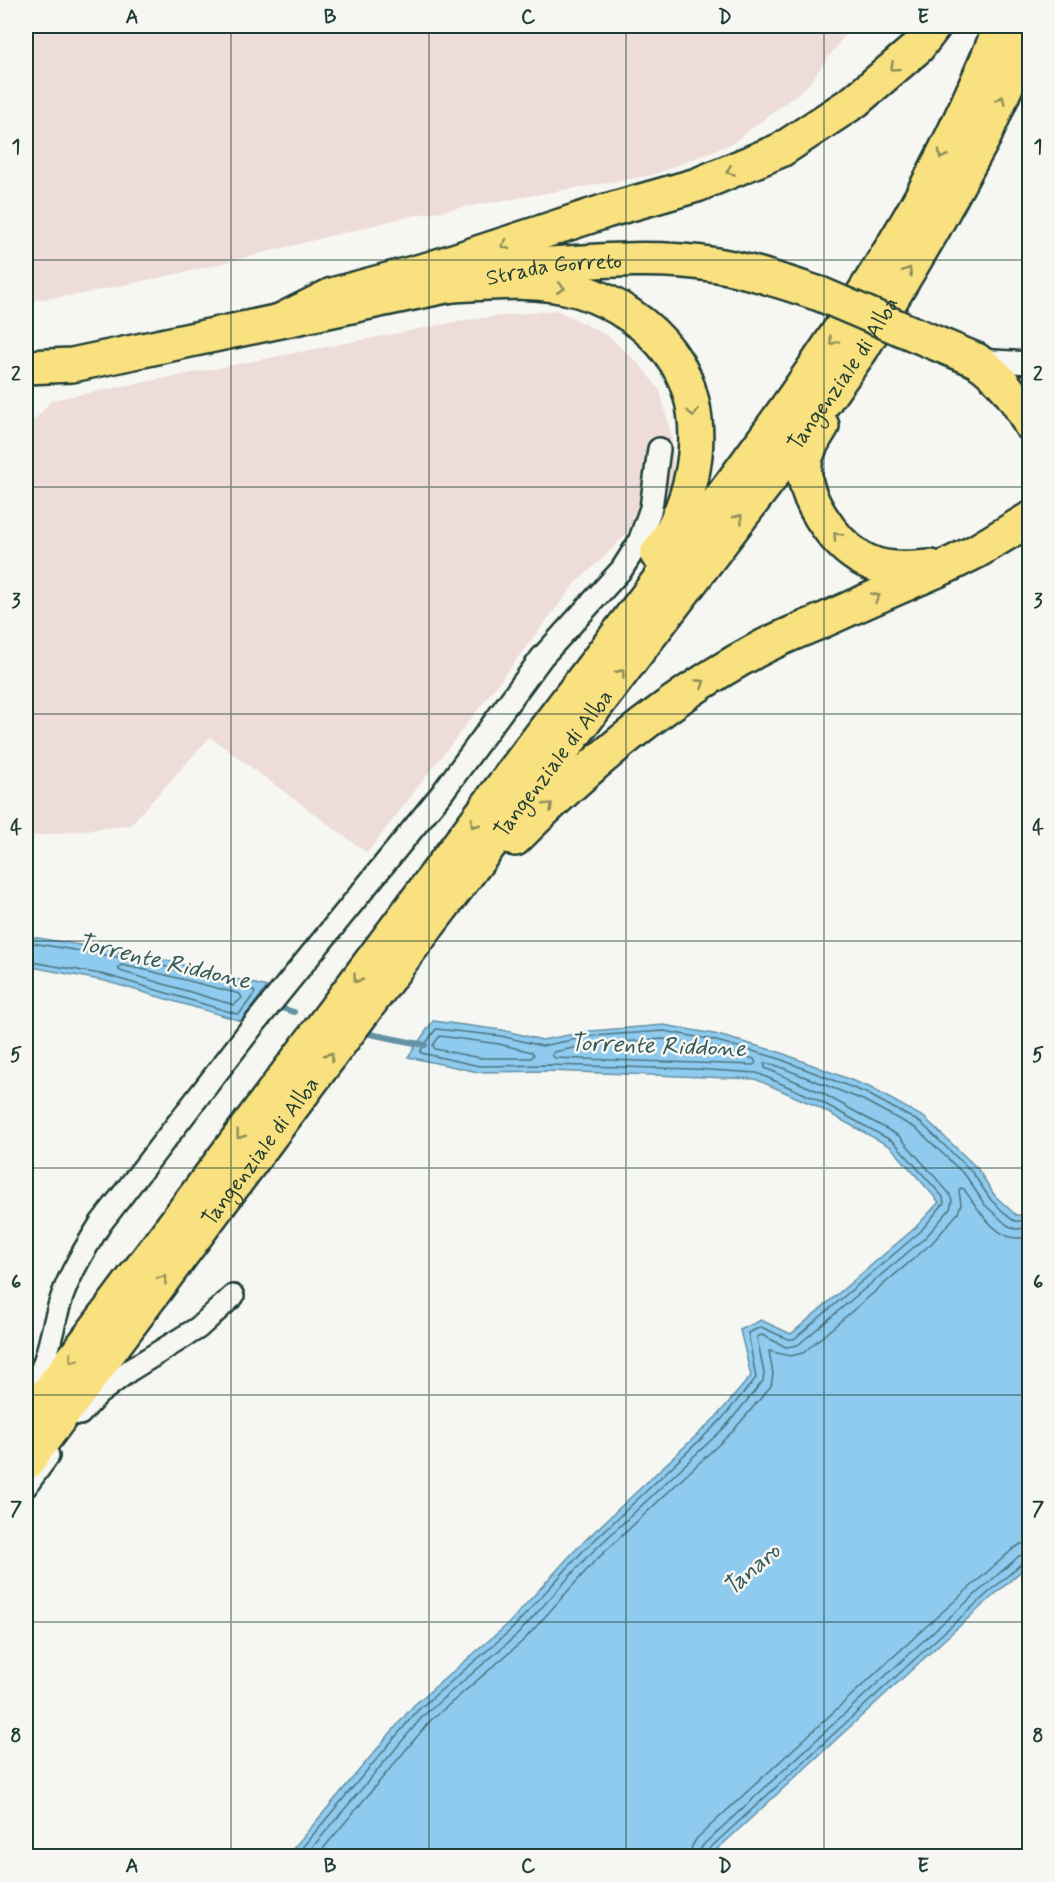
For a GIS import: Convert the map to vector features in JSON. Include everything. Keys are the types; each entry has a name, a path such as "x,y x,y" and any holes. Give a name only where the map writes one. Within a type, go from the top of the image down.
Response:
{"main road":[{"path":"282,320 332,295 432,268 606,211 697,185 781,150 855,101 918,47 934,26"},
{"name":"Tangenziale di Alba","path":"26,1463 118,1319 510,777 745,466 839,333 910,217 960,121 1001,26"},
{"name":"Tangenziale di Alba","path":"26,1422 118,1319 407,953 768,481 861,350 931,233 985,135 1029,31"},
{"name":"Strada Gorreto","path":"26,367 72,365 550,264 614,260 717,265 769,278 820,294 976,360"},
{"path":"440,286 509,281 541,284 580,291 613,305 647,328 670,353 687,386 694,414 696,454 688,493 669,537 599,632 510,777"},
{"path":"861,350 833,409 810,445 805,467 809,493 819,514 838,540 859,558 902,570 947,566"},
{"path":"976,360 990,369 1005,385 1019,403 1029,424"},
{"name":"Strada Gorreto","path":"26,388 72,365"},
{"path":"407,953 517,837 577,779 677,699 760,648 977,551 1018,525 1029,491"}],"street":[{"name":"Strada Gorreto","path":"976,360 1029,363"},
{"path":"26,1398 36,1384 49,1350 61,1298 80,1257 101,1222 282,989 442,793 542,657 622,569 639,542 651,508 659,449"},
{"path":"26,1486 75,1420 97,1395 130,1370 198,1328 233,1296"}],"shaded area":[{"path":"26,26 852,26 807,86 733,143 652,175 406,217 191,271 76,295 26,301"},
{"path":"557,310 610,337 641,366 660,391 672,438 674,484 574,585 367,853 210,737 130,825 26,837 26,430 52,400 465,320"}],"water":[{"path":"26,936 153,957 267,987 241,1021 105,981 26,966"},
{"name":"Tanaro","path":"433,1021 502,1030 542,1040 591,1031 664,1025 714,1034 779,1052 869,1087 925,1118 977,1168 995,1196 1016,1215 1029,1215 1029,1564 710,1856 287,1856 414,1705 508,1624 577,1548 716,1417 751,1376 740,1330 761,1320 791,1334 916,1227 939,1202 891,1147 814,1105 755,1079 549,1071 478,1072 408,1057"}],"waterway":[{"name":"Torrente Riddone","path":"275,1006 294,1012"},
{"name":"Torrente Riddone","path":"370,1034 425,1045"}]}
